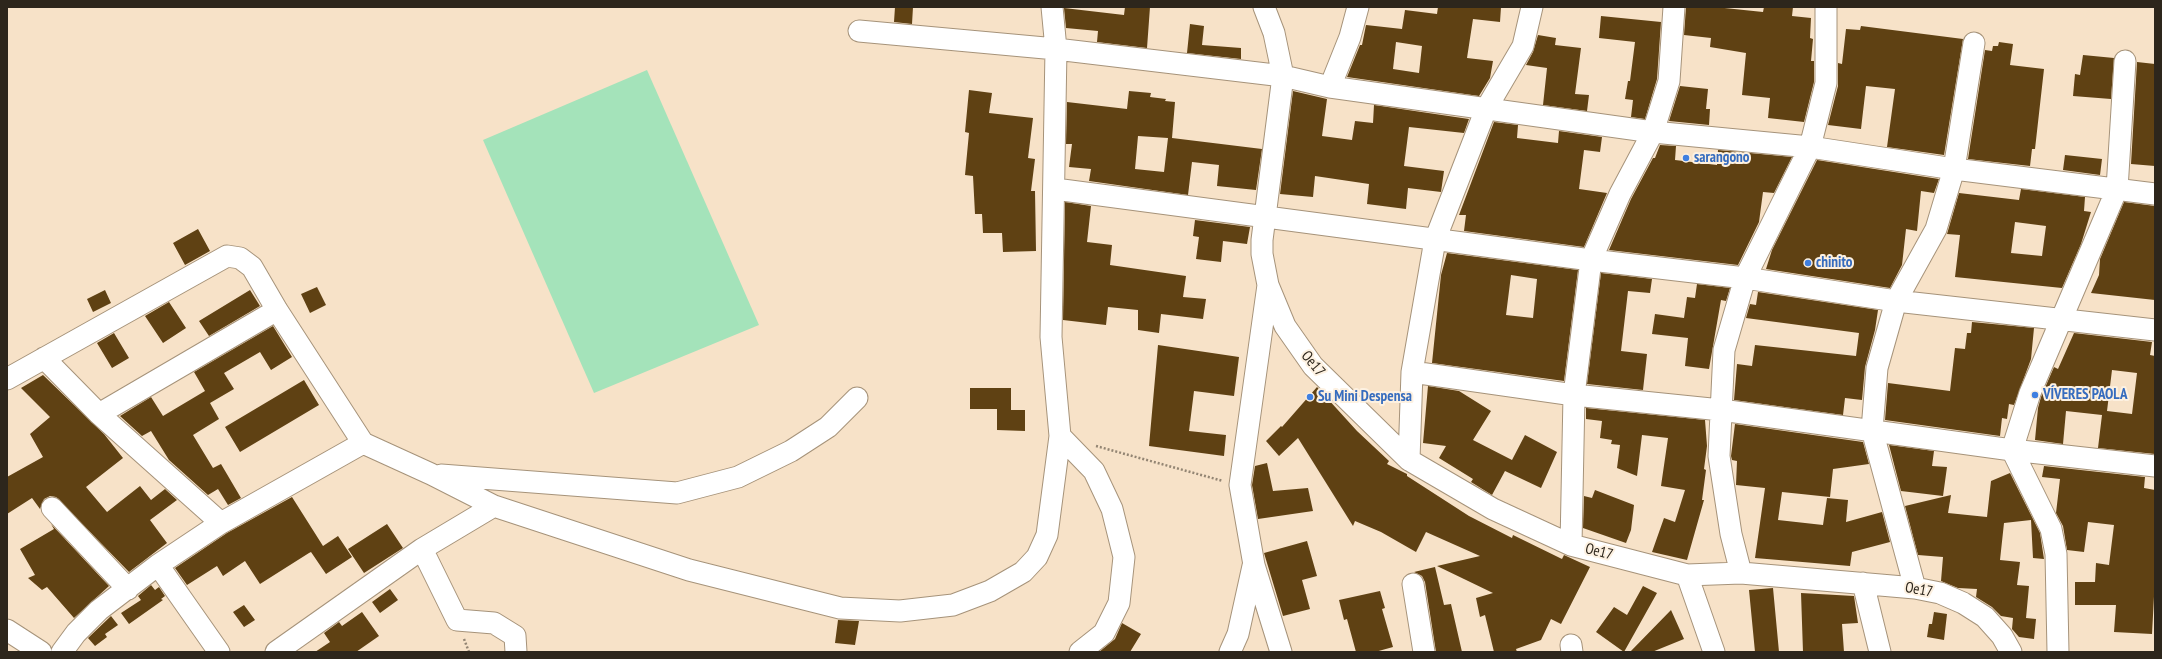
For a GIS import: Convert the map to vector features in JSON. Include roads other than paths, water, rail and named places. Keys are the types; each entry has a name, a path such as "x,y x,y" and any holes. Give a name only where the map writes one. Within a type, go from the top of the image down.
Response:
{"street":[{"path":"7,379 227,256 240,258 252,267 277,310 363,443 431,474 494,506 689,570 840,608 900,611 953,605 990,591 1023,572 1037,556 1047,535 1060,436 1050,337 1056,49 1052,7"},
{"path":"1264,7 1274,33 1283,76 1264,217 1262,254 1268,285 1240,485 1254,565 1281,652"},
{"path":"1330,87 1350,37 1358,7"},
{"path":"1410,460 1412,372 1434,240 1486,109 1523,46 1532,7"},
{"path":"1571,545 1574,395 1592,260 1620,194 1653,132 1669,81 1674,7"},
{"path":"1741,573 1731,534 1722,487 1719,456 1724,350 1745,278 1810,147 1826,83 1826,7"},
{"path":"859,31 1056,49 1283,76 1330,87 1653,132 1810,147 1954,169 2155,194"},
{"path":"1915,588 1872,430 1877,368 1896,301 1936,229 1954,169 1974,43"},
{"path":"2058,652 2056,554 2051,529 2012,450 2030,392 2117,189 2125,61"},
{"path":"1054,189 1434,240 1745,278 1896,301 2155,330"},
{"name":"Oe17","path":"1268,285 1285,326 1313,366 1410,460 1493,509 1571,545 1687,574 1741,573 1915,588 1940,594 1969,606 1985,617 2002,636 2011,652"},
{"path":"99,414 277,310"},
{"path":"44,358 99,414 221,523"},
{"path":"1412,372 1574,395 1721,410 2012,450 2155,466"},
{"path":"431,474 677,493 738,477 791,451 828,428 857,398"},
{"path":"1060,436 1094,471 1112,509 1124,557 1119,603 1104,633 1080,652"},
{"path":"62,652 76,633 99,610 158,565 221,523 363,443"},
{"path":"276,652 422,549 494,506"},
{"path":"52,508 128,589"},
{"path":"422,549 457,620 494,623 515,636 516,652"},
{"path":"158,565 219,652"},
{"path":"1230,652 1238,634 1254,565"},
{"path":"1687,574 1714,652"},
{"path":"1413,584 1424,652"},
{"path":"1863,584 1880,652"},
{"path":"7,630 41,652"}],"place":[{"name":"sarangono","path":"1686,158"},
{"name":"chinito","path":"1808,263"},
{"name":"VÍVERES PAOLA","path":"2035,395"},
{"name":"Su Mini Despensa","path":"1310,397"}]}
